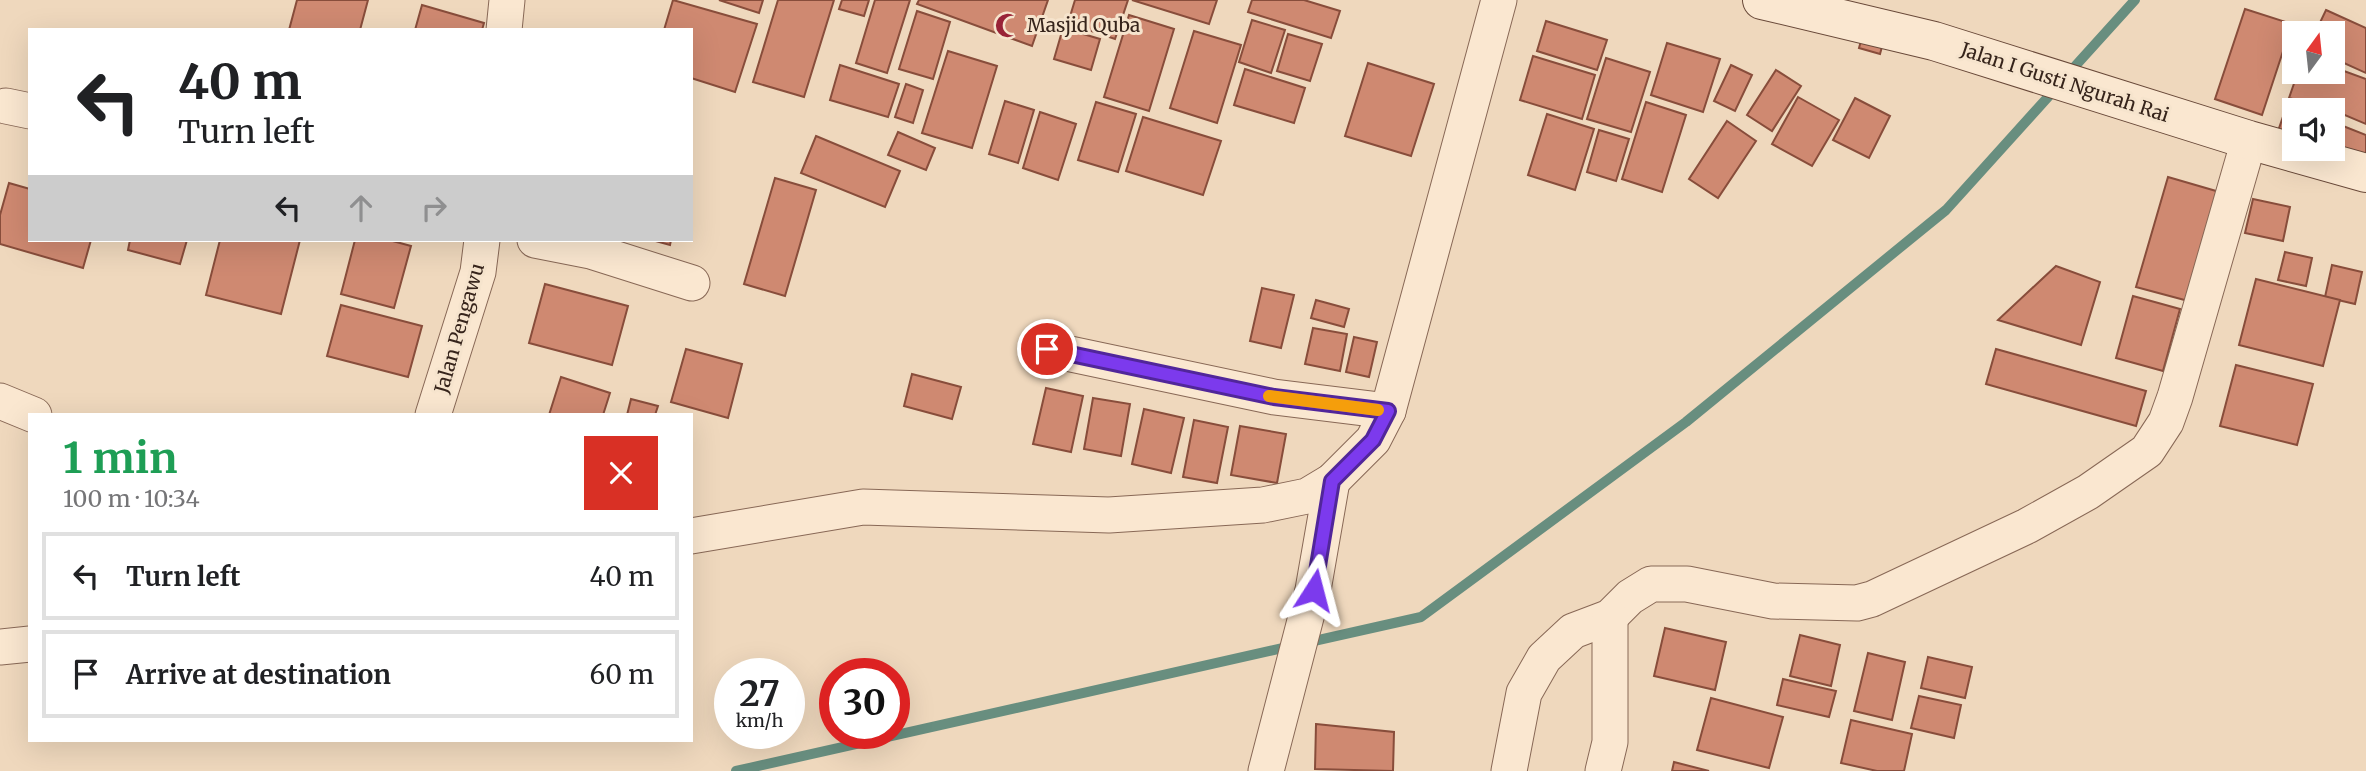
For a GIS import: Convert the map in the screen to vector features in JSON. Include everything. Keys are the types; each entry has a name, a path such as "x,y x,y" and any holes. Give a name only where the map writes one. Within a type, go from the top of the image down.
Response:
{"main road":[{"name":"Jalan I Gusti Ngurah Rai","path":"1762,0 1934,41 2249,140 2366,173"}],"street":[{"path":"504,28 507,0"},
{"path":"693,536 863,507 1109,515 1263,505 1307,496 1332,481 1373,440 1388,411 1499,0"},
{"path":"1509,771 1524,693 1544,658 1573,631 1609,617 1630,597 1651,584 1687,584 1773,601 1857,603 1872,599 2028,526 2088,492 2147,451 2166,422 2175,397 2249,140"},
{"name":"Jalan Pengawu","path":"434,413 475,284 482,242"},
{"path":"545,242 591,251 692,283"},
{"path":"1047,349 1274,397 1388,411"},
{"path":"0,401 29,413"},
{"path":"1266,771 1314,590 1332,481"},
{"path":"1603,771 1610,742 1609,617"},
{"path":"0,647 28,644"}],"building":[{"path":"297,0 368,0 361,28 290,28"},
{"path":"673,0 757,24 735,92 693,79 693,28 665,28"},
{"path":"719,0 763,0 759,13"},
{"path":"778,0 834,0 804,97 753,82"},
{"path":"842,0 869,0 864,16 839,9"},
{"path":"875,0 910,0 887,73 856,63"},
{"name":"Masjid Quba","path":"919,0 1048,0 1032,46 917,4"},
{"path":"1075,0 1128,0 1115,39 1068,23"},
{"path":"1132,0 1217,0 1209,24"},
{"path":"1252,0 1304,0 1340,11 1331,38 1248,12"},
{"path":"422,5 484,23 483,28 416,28"},
{"path":"2245,9 2283,21 2282,54 2262,115 2215,99"},
{"path":"2326,10 2366,28 2366,73 2345,63 2345,21 2321,21"},
{"path":"917,11 950,22 933,79 899,69"},
{"path":"1129,15 1174,29 1149,111 1104,97"},
{"path":"1252,20 1285,30 1271,73 1239,62"},
{"path":"1546,21 1607,40 1597,70 1537,51"},
{"path":"1865,26 1886,32 1880,54 1859,48"},
{"path":"1063,28 1100,39 1091,70 1054,59"},
{"path":"1194,31 1241,45 1217,123 1170,108"},
{"path":"1288,34 1322,44 1310,81 1277,71"},
{"path":"1667,43 1720,59 1703,112 1651,95"},
{"path":"948,51 997,66 972,148 922,133"},
{"path":"1533,56 1595,75 1582,119 1520,100"},
{"path":"1606,58 1650,72 1631,132 1587,119"},
{"path":"1368,63 1434,84 1411,156 1345,136"},
{"path":"840,65 899,84 888,117 830,100"},
{"path":"1731,65 1752,75 1735,111 1714,101"},
{"path":"1245,69 1305,88 1294,123 1234,105"},
{"path":"1776,70 1801,86 1772,131 1747,115"},
{"path":"2345,71 2366,79 2366,124 2345,115 2345,98 2289,98 2294,84 2345,84"},
{"path":"906,84 923,90 913,123 895,117"},
{"path":"1798,97 1839,120 1812,166 1772,144"},
{"path":"1855,98 1890,116 1869,158 1833,140"},
{"path":"1005,101 1034,110 1018,163 989,154"},
{"path":"1096,102 1136,114 1118,172 1078,160"},
{"path":"1646,102 1686,115 1662,192 1622,179"},
{"path":"1040,112 1076,124 1058,180 1023,168"},
{"path":"1547,114 1594,129 1575,190 1528,175"},
{"path":"1143,117 1221,141 1203,195 1126,171"},
{"path":"2282,120 2282,139 2276,137"},
{"path":"1727,121 1756,141 1718,198 1689,179"},
{"path":"2345,127 2366,135 2366,170 2345,157"},
{"path":"1599,130 1629,139 1616,181 1587,172"},
{"path":"898,132 935,148 926,170 888,155"},
{"path":"816,136 900,171 885,207 801,173"},
{"path":"2168,177 2223,193 2192,302 2136,287"},
{"path":"775,178 816,190 785,296 744,284"},
{"path":"9,183 28,188 28,242 90,242 83,268 0,244 0,215"},
{"path":"2253,199 2290,207 2283,241 2245,233"},
{"path":"130,242 186,242 180,264 128,250"},
{"path":"219,242 299,242 281,314 206,295"},
{"path":"354,242 396,242 411,246 394,308 341,294"},
{"path":"2285,252 2312,258 2306,286 2278,280"},
{"path":"2332,265 2362,272 2355,304 2325,297"},
{"path":"2056,266 2100,282 2081,345 1998,320"},
{"path":"2256,279 2340,300 2323,366 2239,345"},
{"path":"545,284 628,306 612,365 529,343"},
{"path":"1262,288 1294,295 1281,348 1250,341"},
{"path":"2133,296 2180,309 2163,371 2116,358"},
{"path":"1316,300 1349,309 1344,327 1311,318"},
{"path":"341,305 422,326 408,377 327,356"},
{"path":"1313,328 1347,334 1340,371 1305,364"},
{"path":"1354,337 1377,342 1369,377 1346,372"},
{"path":"686,349 742,364 728,418 671,402"},
{"path":"1996,349 2146,391 2136,426 1986,384"},
{"path":"2236,365 2313,384 2297,445 2220,426"},
{"path":"912,374 961,387 952,419 904,406"},
{"path":"561,377 610,393 604,413 550,413"},
{"path":"1046,388 1083,396 1071,452 1033,444"},
{"path":"1093,398 1130,404 1121,456 1084,449"},
{"path":"631,399 658,406 656,413 628,413"},
{"path":"1144,409 1184,418 1171,473 1132,464"},
{"path":"1194,420 1228,427 1217,483 1183,477"},
{"path":"1240,426 1286,434 1277,483 1231,475"},
{"path":"1665,628 1726,642 1715,690 1654,676"},
{"path":"1800,635 1840,645 1831,686 1790,676"},
{"path":"1868,653 1905,662 1892,720 1854,711"},
{"path":"1928,657 1972,667 1965,698 1921,688"},
{"path":"1783,679 1836,691 1829,717 1777,705"},
{"path":"1919,696 1961,705 1954,738 1911,728"},
{"path":"1711,698 1783,717 1769,768 1697,750"},
{"path":"1851,720 1912,734 1904,771 1877,771 1841,763"},
{"path":"1316,724 1394,732 1393,771 1315,769"},
{"path":"1674,762 1709,771 1672,771"}],"waterway":[{"path":"2068,74 2135,0"},
{"path":"736,771 1421,617 1686,422 1946,210 2058,86"}],"slow traffic":[{"path":"1269,396 1378,410"}],"place":[{"name":"Masjid Quba","path":"1007,25"}],"route":[{"path":"1047,349 1274,397 1388,411 1373,440 1332,481 1314,590"}]}
